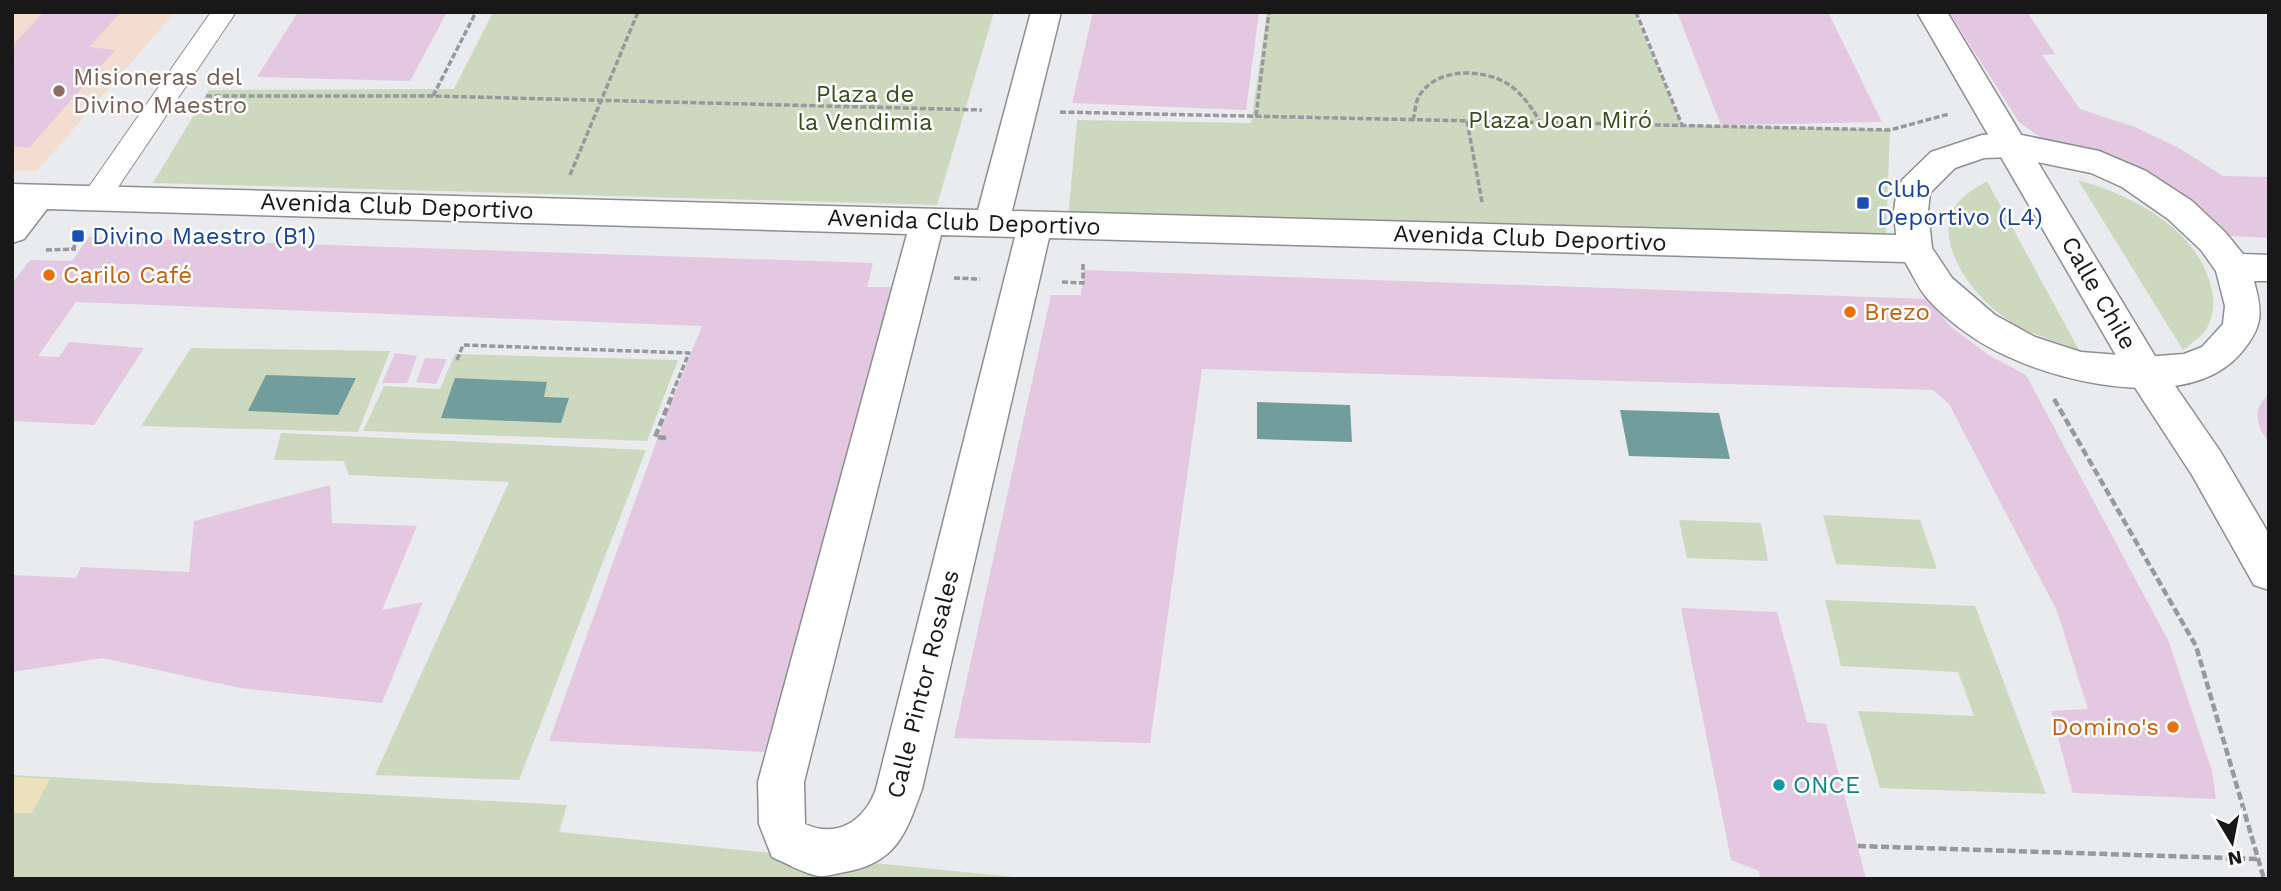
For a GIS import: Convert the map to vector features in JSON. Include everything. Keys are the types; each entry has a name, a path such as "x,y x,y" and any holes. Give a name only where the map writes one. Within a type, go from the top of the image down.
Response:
{"street":[{"path":"96,198 224,12"},
{"path":"992,223 1046,12"},
{"name":"Calle Chile","path":"1932,12 2145,372 2206,463 2269,572"},
{"path":"2012,145 2099,163 2134,179 2180,210 2213,241 2233,267 2243,306 2240,329 2215,357 2188,369 2145,372 2081,367 2022,347 1982,325 1940,288 1915,249 1911,212 1914,188 1943,160 1982,147 2012,145"},
{"path":"12,230 25,196"},
{"name":"Avenida Club Deportivo","path":"25,196 1915,249"},
{"name":"Calle Pintor Rosales","path":"927,222 781,782 782,824 788,841 819,853 859,846 874,836 888,820 899,789 1035,224"},
{"path":"2233,267 2269,268"}],"path":[{"path":"433,96 476,12"},
{"path":"555,211 638,12"},
{"path":"1256,116 1269,12"},
{"path":"1636,12 1682,125"},
{"path":"1413,120 1418,97 1437,79 1471,72 1507,83 1530,104 1540,122"},
{"path":"166,96 433,96 1891,130 1988,104"},
{"path":"1467,121 1488,237"},
{"path":"457,360 463,345 689,353 655,438 666,438"},
{"path":"2049,390 2196,646 2264,879"},
{"path":"1857,846 2259,859"}],"shaded area":[{"name":"Misioneras del Divino Maestro","path":"12,12 175,12 37,171 12,170"}],"green space":[{"name":"Plaza de la Vendimia","path":"493,12 994,12 937,205 153,183 209,90 454,89"},
{"name":"Plaza Joan Miró","path":"1267,12 1634,12 1682,125 1890,130 1886,234 1068,219 1077,120 1251,123"},
{"path":"2078,180 2119,195 2159,217 2177,231 2203,265 2212,291 2212,313 2205,331 2183,350"},
{"path":"1987,181 2079,350 2030,332 2009,321 1982,298 1959,268 1952,251 1950,218 1960,201"},
{"path":"191,348 390,351 358,432 141,426"},
{"path":"455,354 678,360 647,441 363,431 384,386 440,389"},
{"path":"281,433 646,450 519,780 375,775 509,482 349,475 344,461 274,460"},
{"path":"1823,515 1920,520 1937,569 1836,564"},
{"path":"1679,520 1761,523 1768,561 1687,558"},
{"path":"1825,600 1975,606 2046,794 1880,788 1858,711 1974,716 1958,672 1841,666"},
{"path":"12,775 567,805 559,832 1035,879 12,879"}],"sand":[{"path":"12,777 50,779 32,813 12,813"}],"water":[{"path":"266,375 356,378 338,415 248,411"},
{"path":"455,378 547,382 544,397 569,398 561,423 441,418"},
{"path":"1257,402 1350,405 1352,442 1257,439"},
{"path":"1620,410 1719,413 1730,459 1629,456"}],"building":[{"path":"44,12 121,12 89,47 115,50 29,148 12,146 12,62 16,59 12,58 12,46"},
{"path":"298,12 447,12 410,81 257,77"},
{"path":"1093,12 1259,12 1246,110 1072,103"},
{"path":"1677,12 1828,12 1882,122 1721,125"},
{"path":"1949,12 2027,12 2055,54 2042,55 2080,109 2135,127 2179,148 2223,176 2269,177 2269,238 2231,236 2196,205 2107,155 2043,139 2019,122"},
{"path":"89,237 873,263 867,287 903,287 764,752 549,741 663,423 702,326 76,302 38,356 59,357 69,342 144,348 94,425 12,421 12,283 30,260 72,261"},
{"path":"1084,270 1928,299 1951,327 1990,356 2026,375 2169,642 2212,771 2216,799 2073,793 2051,711 2088,709 2057,611 1949,404 1933,390 1202,369 1150,743 954,738 1051,295 1081,295"},
{"path":"395,353 417,356 407,383 382,383"},
{"path":"425,358 447,359 436,384 416,382"},
{"path":"2269,393 2269,443 2260,429 2257,414"},
{"path":"330,485 332,523 417,526 382,610 423,602 382,703 240,688 103,658 12,672 12,575 76,578 81,567 189,572 194,521"},
{"name":"ONCE","path":"1681,608 1777,612 1807,722 1826,724 1866,879 1760,879 1759,871 1731,860"}],"place":[{"name":"Misioneras del Divino Maestro","path":"59,91"},
{"name":"Club Deportivo (L4)","path":"1863,203"},
{"name":"Divino Maestro (B1)","path":"78,236"},
{"name":"Carilo Café","path":"49,275"},
{"name":"Brezo","path":"1850,312"},
{"name":"Domino's","path":"2173,727"},
{"name":"ONCE","path":"1779,785"}]}
